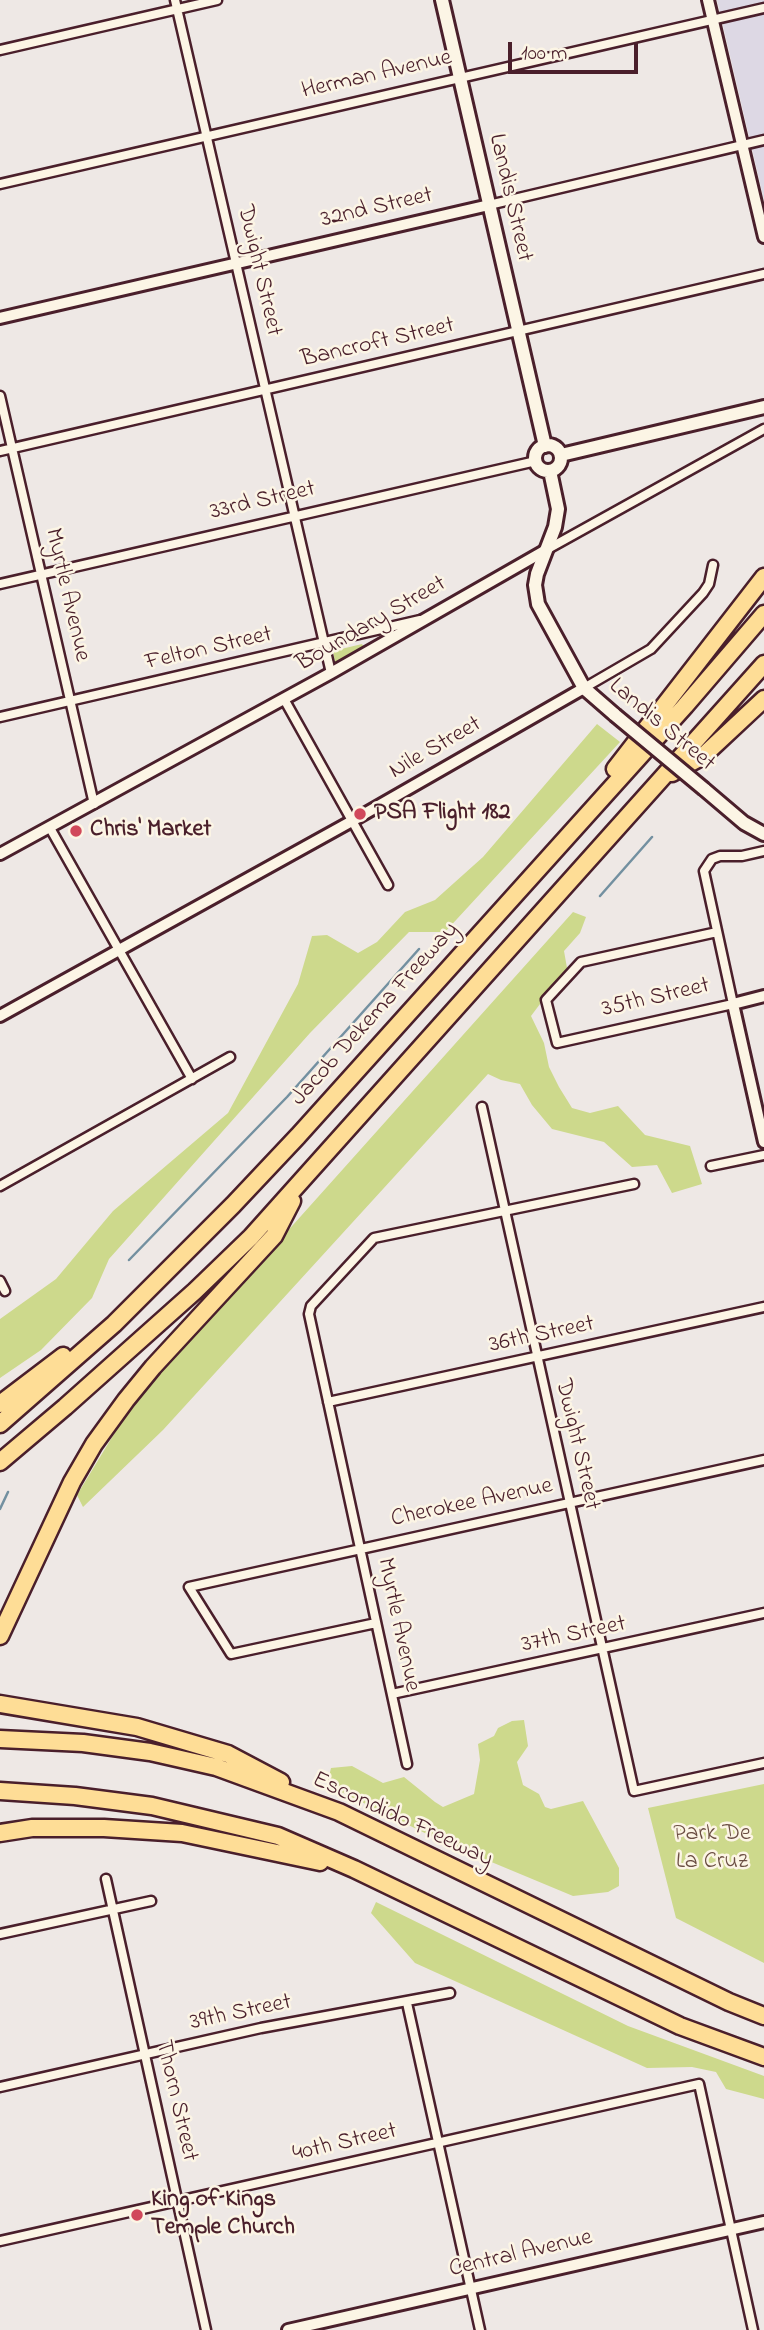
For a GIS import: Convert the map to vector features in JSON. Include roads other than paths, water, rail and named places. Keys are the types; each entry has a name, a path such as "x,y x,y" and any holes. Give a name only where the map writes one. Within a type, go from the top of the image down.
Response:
{"highway":[{"path":"538,869 764,577"},
{"name":"Jacob Dekema Freeway","path":"0,1424 75,1359 168,1270 298,1136 685,706 764,614"},
{"path":"0,1462 195,1291 251,1237 764,664"},
{"path":"661,779 703,756 764,699"},
{"path":"0,1636 72,1482 94,1444 153,1367 274,1237 304,1178"},
{"path":"0,1404 54,1364 168,1270"},
{"path":"0,1704 137,1727 228,1754 338,1812"},
{"name":"Escondido Freeway","path":"0,1739 83,1743 150,1752 216,1767 338,1812 729,2002 764,2016"},
{"path":"0,1791 152,1805 278,1836 354,1869 646,2011 695,2033 764,2057"},
{"path":"0,1833 32,1828 104,1828 182,1833 354,1869"}],"main road":[{"name":"Landis Street","path":"442,0 544,446"},
{"path":"561,455 764,407"},
{"path":"544,446 555,447 561,455 559,466 551,471 539,467 536,461 537,452 544,446"},
{"name":"Landis Street","path":"551,471 558,509 555,527 535,585 538,604 584,688 744,823 764,834"}],"street":[{"path":"0,50 176,5 217,0"},
{"path":"708,0 764,237"},
{"name":"Dwight Street","path":"176,5 331,673"},
{"name":"Herman Avenue","path":"0,184 764,8"},
{"name":"32nd Street","path":"0,318 764,140"},
{"name":"Bancroft Street","path":"0,451 764,274"},
{"name":"Myrtle Avenue","path":"0,396 94,804"},
{"name":"Boundary Street","path":"0,854 331,673 764,429"},
{"name":"33rd Street","path":"0,584 536,461"},
{"name":"Nile Street","path":"0,1016 352,821 651,649 703,593 709,584 713,565"},
{"name":"Felton Street","path":"0,717 426,618"},
{"path":"284,699 388,885"},
{"path":"50,828 192,1079"},
{"path":"764,851 712,859 706,865 705,879 764,1142"},
{"name":"35th Street","path":"718,932 581,962 547,1000 557,1043 764,996"},
{"path":"0,1186 230,1057"},
{"name":"Dwight Street","path":"482,1107 634,1791 764,1763"},
{"path":"711,1166 764,1155"},
{"path":"505,1211 634,1184"},
{"name":"Myrtle Avenue","path":"407,1764 309,1314 311,1306 374,1238 505,1211"},
{"path":"0,1282 5,1291"},
{"name":"36th Street","path":"328,1402 764,1307"},
{"name":"Cherokee Avenue","path":"376,1623 230,1654 188,1587 764,1460"},
{"name":"37th Street","path":"392,1694 764,1613"},
{"name":"Thorn Street","path":"106,1880 206,2330"},
{"path":"0,1934 151,1901"},
{"name":"39th Street","path":"0,2087 261,2028 450,1993"},
{"path":"407,2003 480,2330"},
{"name":"40th Street","path":"0,2241 699,2084 731,2230"},
{"name":"Central Avenue","path":"288,2330 764,2222"},
{"path":"731,2230 753,2330"}],"waterway":[{"path":"600,896 652,837"},
{"path":"129,1260 287,1097 419,949"},
{"path":"0,1509 8,1492"}],"place":[{"name":"PSA Flight 182","path":"360,814"},
{"name":"Chris' Market","path":"76,831"},
{"name":"King of Kings Temple Church","path":"137,2215"}],"park label":[{"name":"Park De La Cruz","path":"712,1849"}]}
